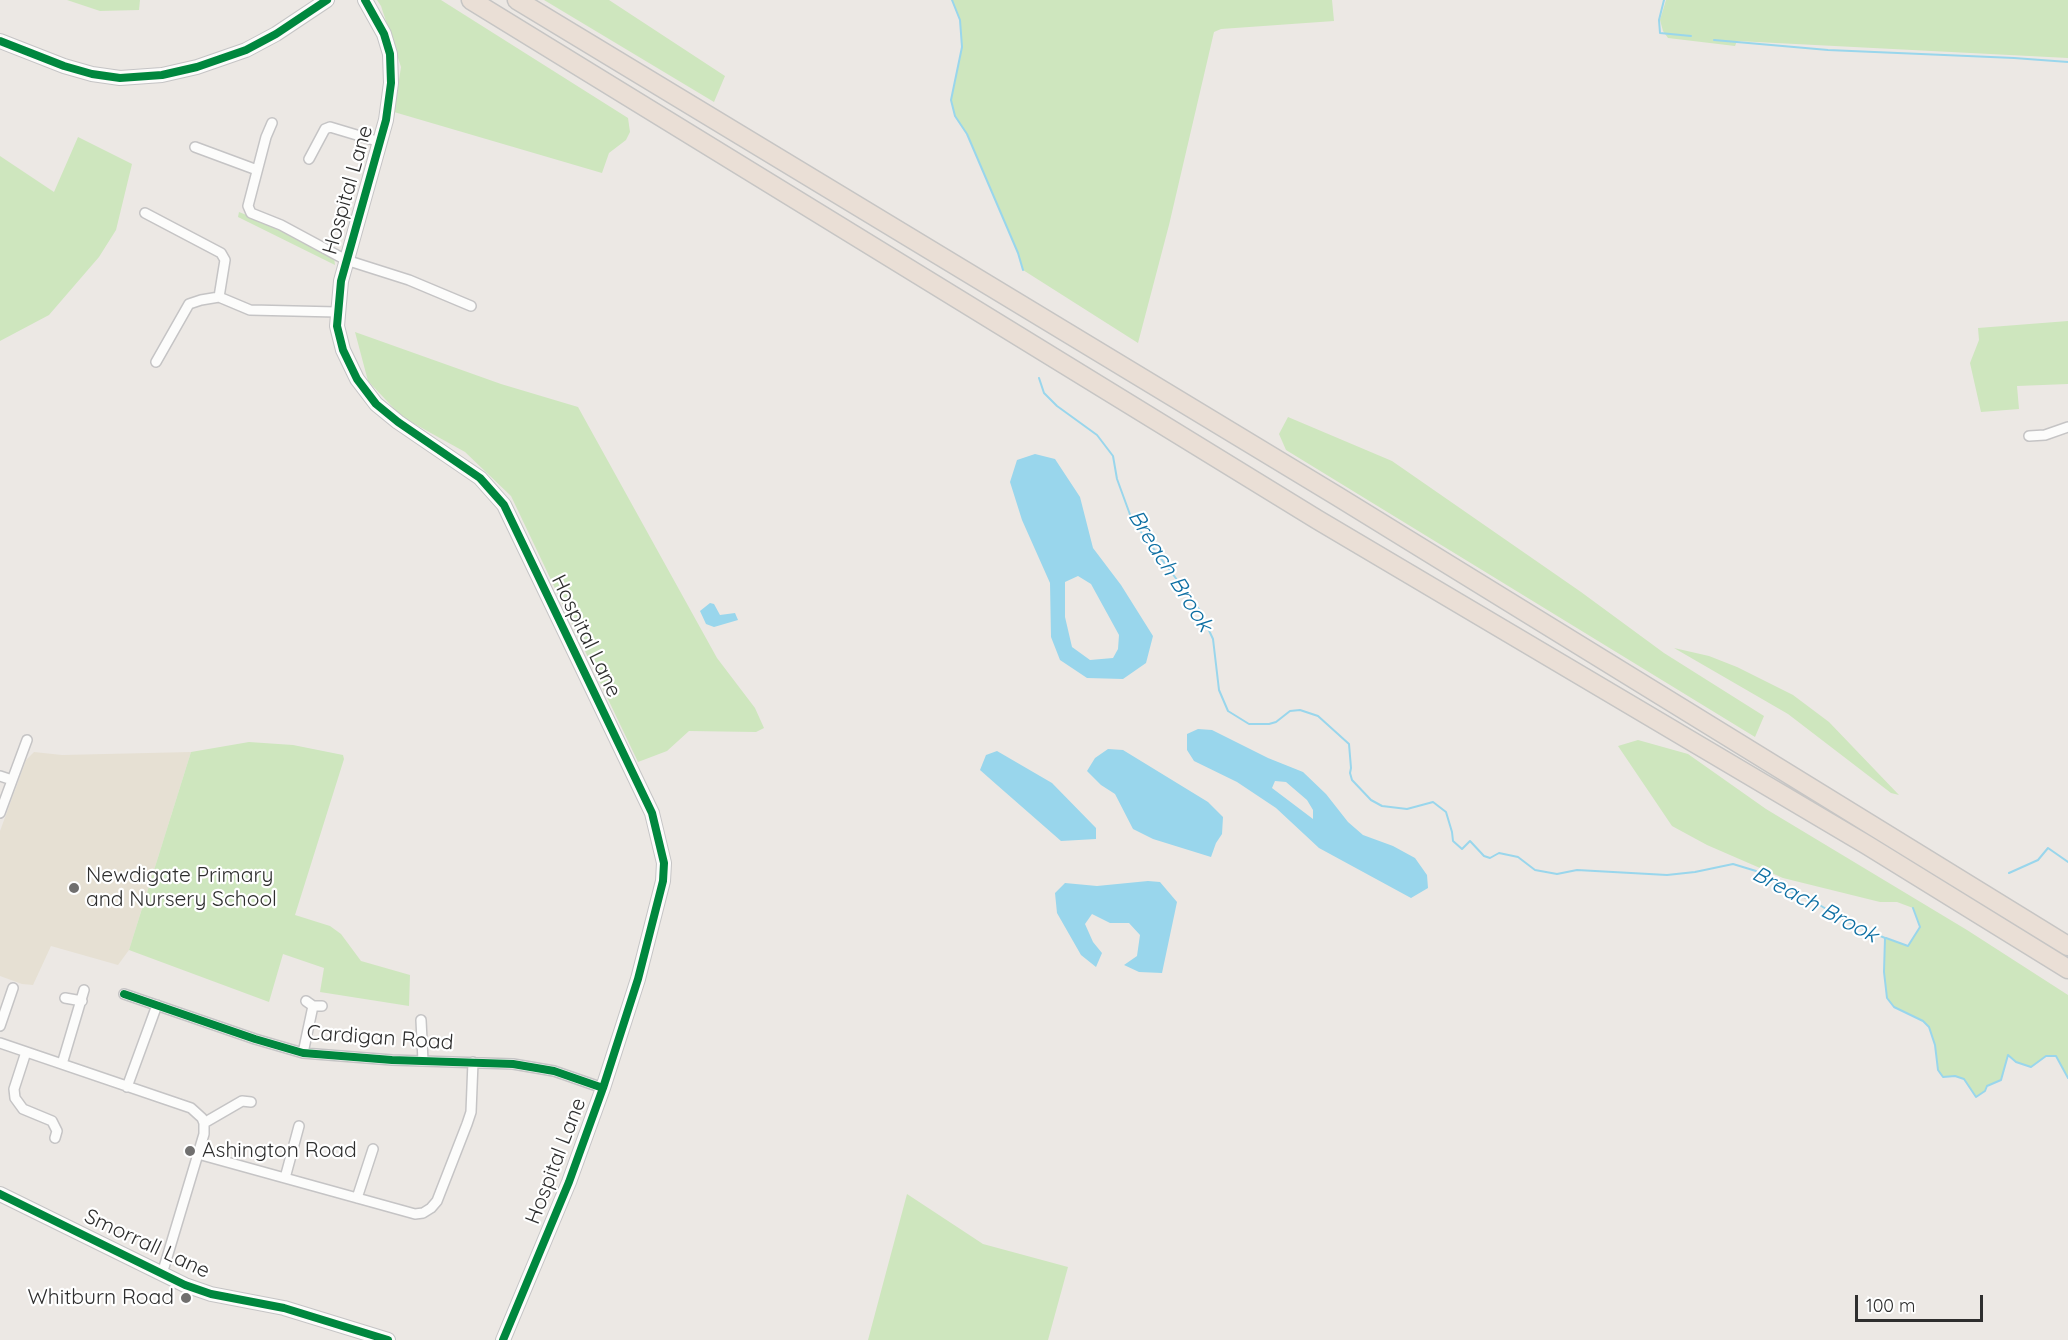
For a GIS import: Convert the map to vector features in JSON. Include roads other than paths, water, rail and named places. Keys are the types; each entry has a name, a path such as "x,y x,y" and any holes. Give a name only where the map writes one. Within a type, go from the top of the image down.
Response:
{"highway":[{"path":"471,0 1318,520 1867,845 2068,969"},
{"path":"517,0 1317,484 2068,946"}],"street":[{"path":"0,41 64,66 92,74 128,78 162,75 197,67 246,50 276,34 327,0"},
{"name":"Hospital Lane","path":"365,0 384,34 391,69 390,102 341,281 337,312 343,350 366,392 392,418 480,478 504,505 652,813 664,862 663,881 639,979 603,1088 569,1182 503,1340"},
{"path":"272,123 266,137 248,206 250,213 281,225 346,260 409,280 471,306"},
{"path":"309,159 325,129 330,127 380,142"},
{"path":"195,147 257,170"},
{"path":"145,213 221,253 225,260 219,297"},
{"path":"156,362 189,304 219,297 250,310 337,312"},
{"path":"2029,436 2045,435 2068,427"},
{"path":"0,813 27,740"},
{"path":"0,776 12,780"},
{"path":"0,1026 13,988"},
{"path":"62,1064 84,990"},
{"name":"Cardigan Road","path":"124,994 255,1040 303,1053 335,1057 513,1064 554,1071 603,1088"},
{"path":"65,998 82,1001"},
{"path":"303,1053 314,1004"},
{"path":"127,1087 157,1005"},
{"name":"Cardigan Road","path":"421,1020 423,1061"},
{"path":"0,1043 191,1108 198,1114 204,1123 204,1134 162,1274"},
{"path":"26,1052 14,1089 15,1098 23,1108 52,1121 57,1131 55,1138"},
{"path":"198,1154 415,1214 427,1211 434,1205 471,1112 473,1062"},
{"path":"204,1123 242,1101 251,1102"},
{"path":"285,1178 299,1126"},
{"path":"357,1198 372,1149"},
{"name":"Smorrall Lane","path":"0,1194 162,1274 211,1294 284,1308 388,1340"}],"water":[{"path":"1035,454 1055,459 1080,497 1093,548 1121,585 1153,636 1146,663 1123,679 1087,678 1060,660 1051,637 1050,583 1022,520 1010,482 1017,460","holes":["1078,576 1091,584 1119,635 1118,649 1113,658 1090,660 1072,647 1065,617 1065,582"]},
{"path":"710,603 714,604 720,615 735,613 738,620 714,627 706,624 700,611"},
{"path":"1198,729 1212,730 1268,758 1303,772 1326,794 1348,822 1363,835 1393,846 1415,858 1427,875 1428,888 1411,898 1319,848 1276,808 1237,782 1194,761 1187,750 1187,734","holes":["1275,781 1286,782 1307,800 1313,810 1313,819 1272,788"]},
{"path":"1108,749 1123,750 1208,802 1223,817 1222,834 1211,857 1153,839 1133,829 1115,794 1101,785 1087,771 1095,758"},
{"path":"997,751 1052,783 1096,828 1096,839 1061,841 980,770 986,755"},
{"path":"1160,882 1177,902 1162,973 1139,972 1124,965 1137,956 1140,935 1129,923 1110,923 1092,914 1085,924 1093,942 1102,953 1096,967 1081,955 1057,913 1055,893 1065,883 1097,886"}],"waterway":[{"name":"Breach Brook","path":"952,0 960,20 962,47 951,100 955,116 967,134 1018,253 1023,270"},
{"path":"1664,0 1659,20 1660,33 1691,36"},
{"path":"1714,40 1828,50 2068,62"},
{"name":"Breach Brook","path":"1039,378 1044,393 1057,406 1097,435 1113,456 1117,479 1132,520 1199,609 1213,639 1219,690 1228,711 1249,724 1276,722 1290,711 1300,710 1318,716 1349,744 1352,780 1371,800 1382,806 1407,809 1433,802 1446,812 1453,841 1462,849 1470,841 1484,856 1490,858 1499,853 1518,857 1535,870 1557,874 1577,870 1667,875 1733,864 1756,871 1846,921 1885,938 1884,972 1887,998 1894,1007 1923,1021 1929,1027 1935,1045 1938,1070 1943,1077 1955,1076 1964,1079 1976,1097 1985,1091 1987,1086 2001,1080 2008,1055 2016,1062 2031,1067 2046,1056 2056,1056 2068,1078"},
{"path":"2009,873 2038,860 2048,848 2068,862"},
{"path":"1886,938 1908,946 1920,927 1913,908"}],"place":[{"name":"Newdigate Primary and Nursery School","path":"74,888"},
{"name":"Ashington Road","path":"190,1151"},
{"name":"Whitburn Road","path":"186,1298"}]}
